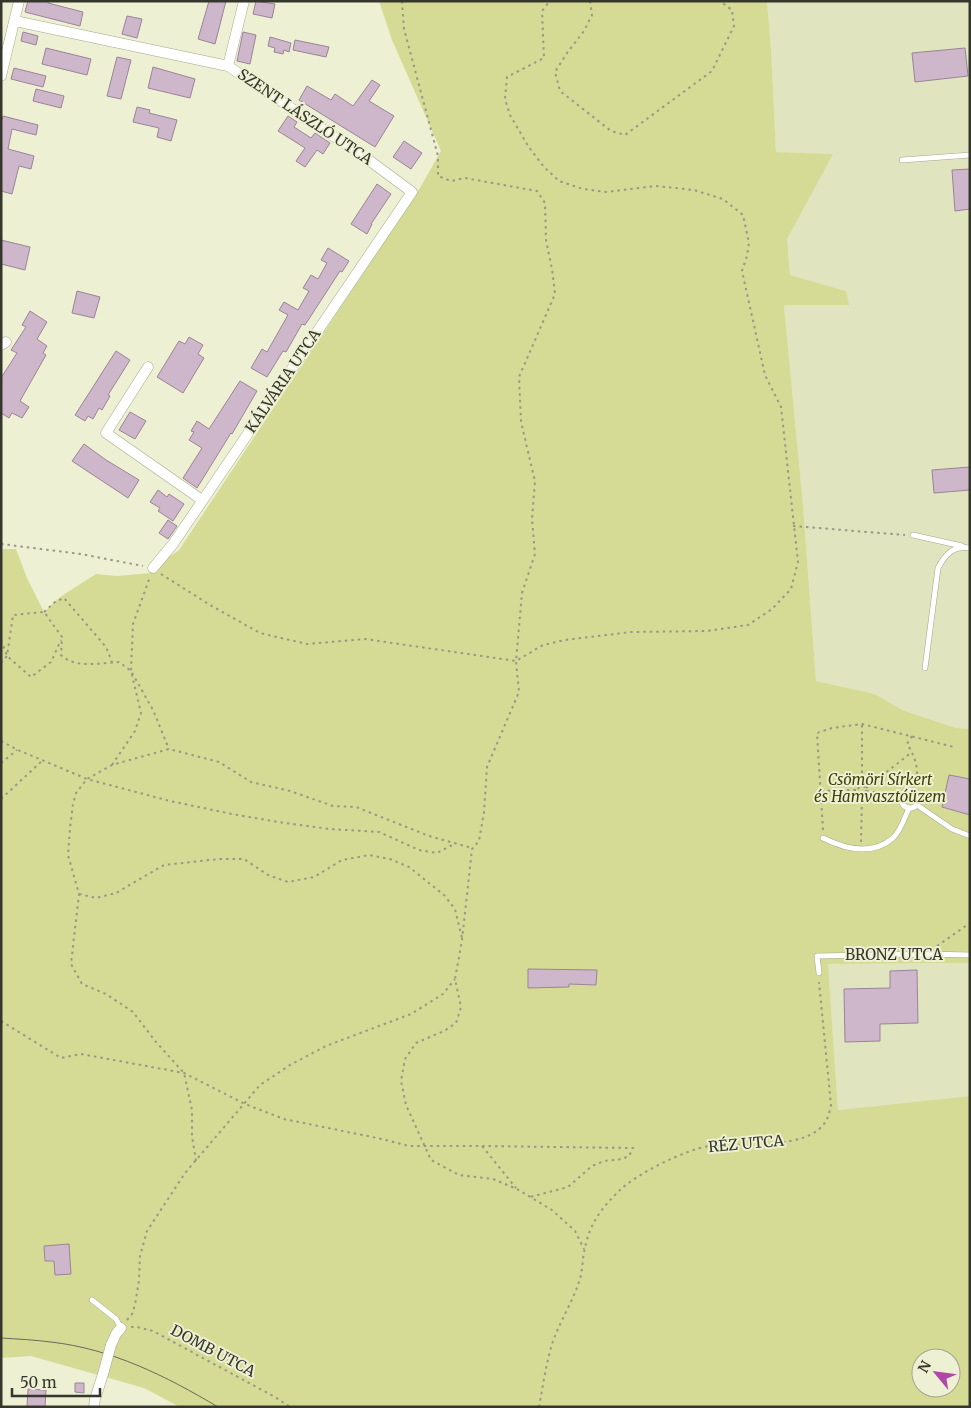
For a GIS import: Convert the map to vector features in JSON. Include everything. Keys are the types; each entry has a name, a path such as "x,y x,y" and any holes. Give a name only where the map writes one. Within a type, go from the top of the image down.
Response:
{"street":[{"path":"1,76 19,1"},
{"path":"228,66 244,1"},
{"name":"SZENT LÁSZLÓ UTCA","path":"14,21 228,66 366,158 412,192"},
{"name":"KÁLVÁRIA UTCA","path":"153,568 173,544 412,192"},
{"path":"148,367 106,433 202,500"},
{"path":"94,1407 111,1345 121,1328"}],"lane":[{"path":"902,160 970,155"},
{"path":"913,535 967,547"},
{"path":"925,668 938,568 945,556 953,549 967,547"},
{"path":"909,808 902,801 902,796 909,790 914,791 918,795 917,805"},
{"path":"823,838 844,847 872,848 894,837 909,808 917,805"},
{"path":"917,805 952,829 970,836"},
{"name":"BRONZ UTCA","path":"819,973 817,956 970,955"},
{"path":"92,1300 116,1319 121,1328"}],"path":[{"path":"402,1 404,29 438,156 438,176 452,181 465,178 537,191 545,203 546,240 555,294 519,377 521,422 535,481 532,519 535,554 522,593 516,661 519,692 488,767 479,841 472,848 462,940 455,979 461,1007 456,1022 444,1031 416,1043 405,1059 401,1082 406,1105 431,1160 459,1176 493,1178 517,1189 552,1210 575,1231 584,1249"},
{"path":"1,544 81,554 153,568 210,606 260,633 307,644 365,639 516,661 543,645 565,640 631,632 707,631 748,625 772,609 791,589 798,562 781,407 765,375 742,271 749,242 743,215 723,199 694,190 656,186 606,192 583,189 559,181 544,167 528,146 510,115 504,98 507,76 544,58 542,11 550,1"},
{"path":"590,1 592,15 584,31 555,72 560,91 611,130 625,135 712,71 734,26 732,10 720,1"},
{"path":"793,526 913,535"},
{"path":"112,765 135,730 141,713 131,671 132,624 153,568"},
{"path":"1,663 7,656 13,615 44,612 55,602 64,598 106,647 112,662"},
{"path":"44,612 62,637 61,655 69,662 85,664 120,662 131,671 153,710 169,749"},
{"path":"1,640 7,656 31,677 52,662 62,637"},
{"path":"821,791 858,790 862,786 862,724"},
{"path":"823,838 817,733 832,728 862,724 954,747"},
{"path":"912,736 907,744 918,770 918,779 914,791"},
{"path":"1,741 87,779 170,801 232,814 330,830 379,832 419,850 437,853 456,844"},
{"path":"196,1161 192,1136 192,1110 184,1073 156,1042 133,1012 106,994 82,984 71,964 79,894 68,855 73,804 76,793 87,779 112,765 169,749 219,762 251,782 290,791 333,806 356,807 429,836 472,848"},
{"path":"1,763 18,750"},
{"path":"861,849 862,794 912,752"},
{"path":"1,799 43,760"},
{"path":"862,786 866,789 902,796"},
{"path":"858,790 862,794"},
{"path":"79,894 96,898 116,893 164,865 219,859 244,859 268,876 288,882 314,877 342,860 369,855 390,859 409,867 444,895 455,909 462,940"},
{"path":"925,954 970,923"},
{"name":"RÉZ UTCA","path":"539,1407 552,1343 580,1279 584,1249 590,1227 614,1196 626,1185 670,1159 686,1152 710,1146 761,1145 802,1138 816,1131 827,1120 831,1105 819,973"},
{"path":"121,1328 132,1314 135,1305 140,1256 147,1231 185,1173 260,1085 290,1065 326,1046 411,1014 443,994 455,979"},
{"path":"1,1021 61,1058 81,1054 184,1073 245,1104 284,1119 409,1146 633,1148 629,1156 622,1159 604,1161 592,1166 568,1187 530,1197"},
{"path":"482,1146 517,1189"},
{"name":"DOMB UTCA","path":"121,1328 137,1327 152,1331 275,1396 290,1407"}],"shaded area":[{"path":"767,1 970,1 970,729 956,728 902,710 875,694 816,681 803,505 784,305 848,305 846,291 790,275 787,239 832,154 776,152"},
{"path":"970,963 970,1096 838,1110 828,964"}],"green space":[{"path":"379,1 767,1 776,152 833,154 787,239 790,275 846,291 849,305 784,305 803,505 816,681 875,694 902,710 956,728 970,729 970,963 828,964 838,1110 970,1096 970,1407 180,1407 144,1388 31,1356 1,1358 1,549 16,549 27,578 44,612 60,597 96,574 117,576 151,573 153,568 179,550 420,188 441,151 392,40"}],"building":[{"path":"28,1 48,1 48,3 83,12 80,26 25,12"},
{"path":"209,1 226,1 215,44 198,39"},
{"path":"256,1 275,4 272,18 253,14"},
{"path":"127,16 142,19 137,38 122,34"},
{"path":"23,32 38,36 36,45 21,41"},
{"path":"243,32 256,35 250,64 237,61"},
{"path":"270,37 291,43 289,52 284,50 283,54 274,52 275,48 268,46"},
{"path":"295,40 329,47 326,57 293,50"},
{"path":"46,48 91,59 87,75 42,64"},
{"path":"965,48 968,76 915,82 912,53"},
{"path":"117,57 131,60 121,99 107,96"},
{"path":"153,67 195,79 190,98 148,88"},
{"path":"14,68 46,76 43,87 11,79"},
{"path":"372,80 380,85 369,101 394,116 375,147 299,100 307,86 331,100 335,94 353,106"},
{"path":"36,89 64,96 61,108 33,101"},
{"path":"137,107 150,110 149,113 177,120 171,141 157,137 159,128 133,122"},
{"path":"3,116 38,125 36,135 12,129 8,149 34,156 31,169 19,166 12,194 1,191 1,122"},
{"path":"288,116 297,122 294,127 311,138 315,133 330,143 323,154 317,150 305,167 296,161 305,148 278,131"},
{"path":"404,141 422,153 411,169 393,157"},
{"path":"970,169 970,209 955,211 952,170"},
{"path":"377,184 391,194 371,224 367,234 351,224"},
{"path":"1,240 30,247 25,270 1,264"},
{"path":"328,248 349,261 342,272 340,271 305,325 302,324 286,352 283,351 267,377 251,368 262,349 267,352 288,315 279,310 284,302 298,310 309,291 303,288 311,275 318,279 327,263 321,260"},
{"path":"77,291 100,297 94,318 72,313"},
{"path":"30,311 47,322 37,339 47,346 43,353 46,355 20,401 29,407 22,418 12,413 9,418 1,413 1,378 17,353 11,350 26,327 22,325"},
{"path":"189,337 203,345 198,354 204,358 183,393 157,377 179,341 185,344"},
{"path":"116,351 130,360 108,395 110,396 102,410 99,408 93,419 88,416 85,421 75,415"},
{"path":"240,381 257,391 197,488 183,478 202,448 189,440 194,432 191,431 197,421 209,429"},
{"path":"130,412 146,421 135,439 119,430"},
{"path":"84,444 139,480 128,498 72,461"},
{"path":"970,467 970,490 934,493 932,470"},
{"path":"158,490 167,497 169,494 184,504 173,521 158,511 160,508 150,502"},
{"path":"168,520 177,526 168,539 159,533"},
{"name":"Csömöri Sírkert és Hamvasztóüzem","path":"949,775 970,779 970,815 942,807"},
{"path":"528,969 597,970 596,985 569,984 569,987 528,988"},
{"path":"917,970 918,1023 880,1024 880,1041 845,1042 844,989 890,988 890,971"},
{"path":"69,1244 71,1274 55,1275 54,1261 45,1261 44,1246"},
{"path":"75,1383 84,1383 84,1393 75,1392"},
{"path":"28,1389 46,1390 45,1407 27,1407"}],"tram line":[{"path":"1,1338 45,1341 117,1357 179,1385 218,1407"}]}
